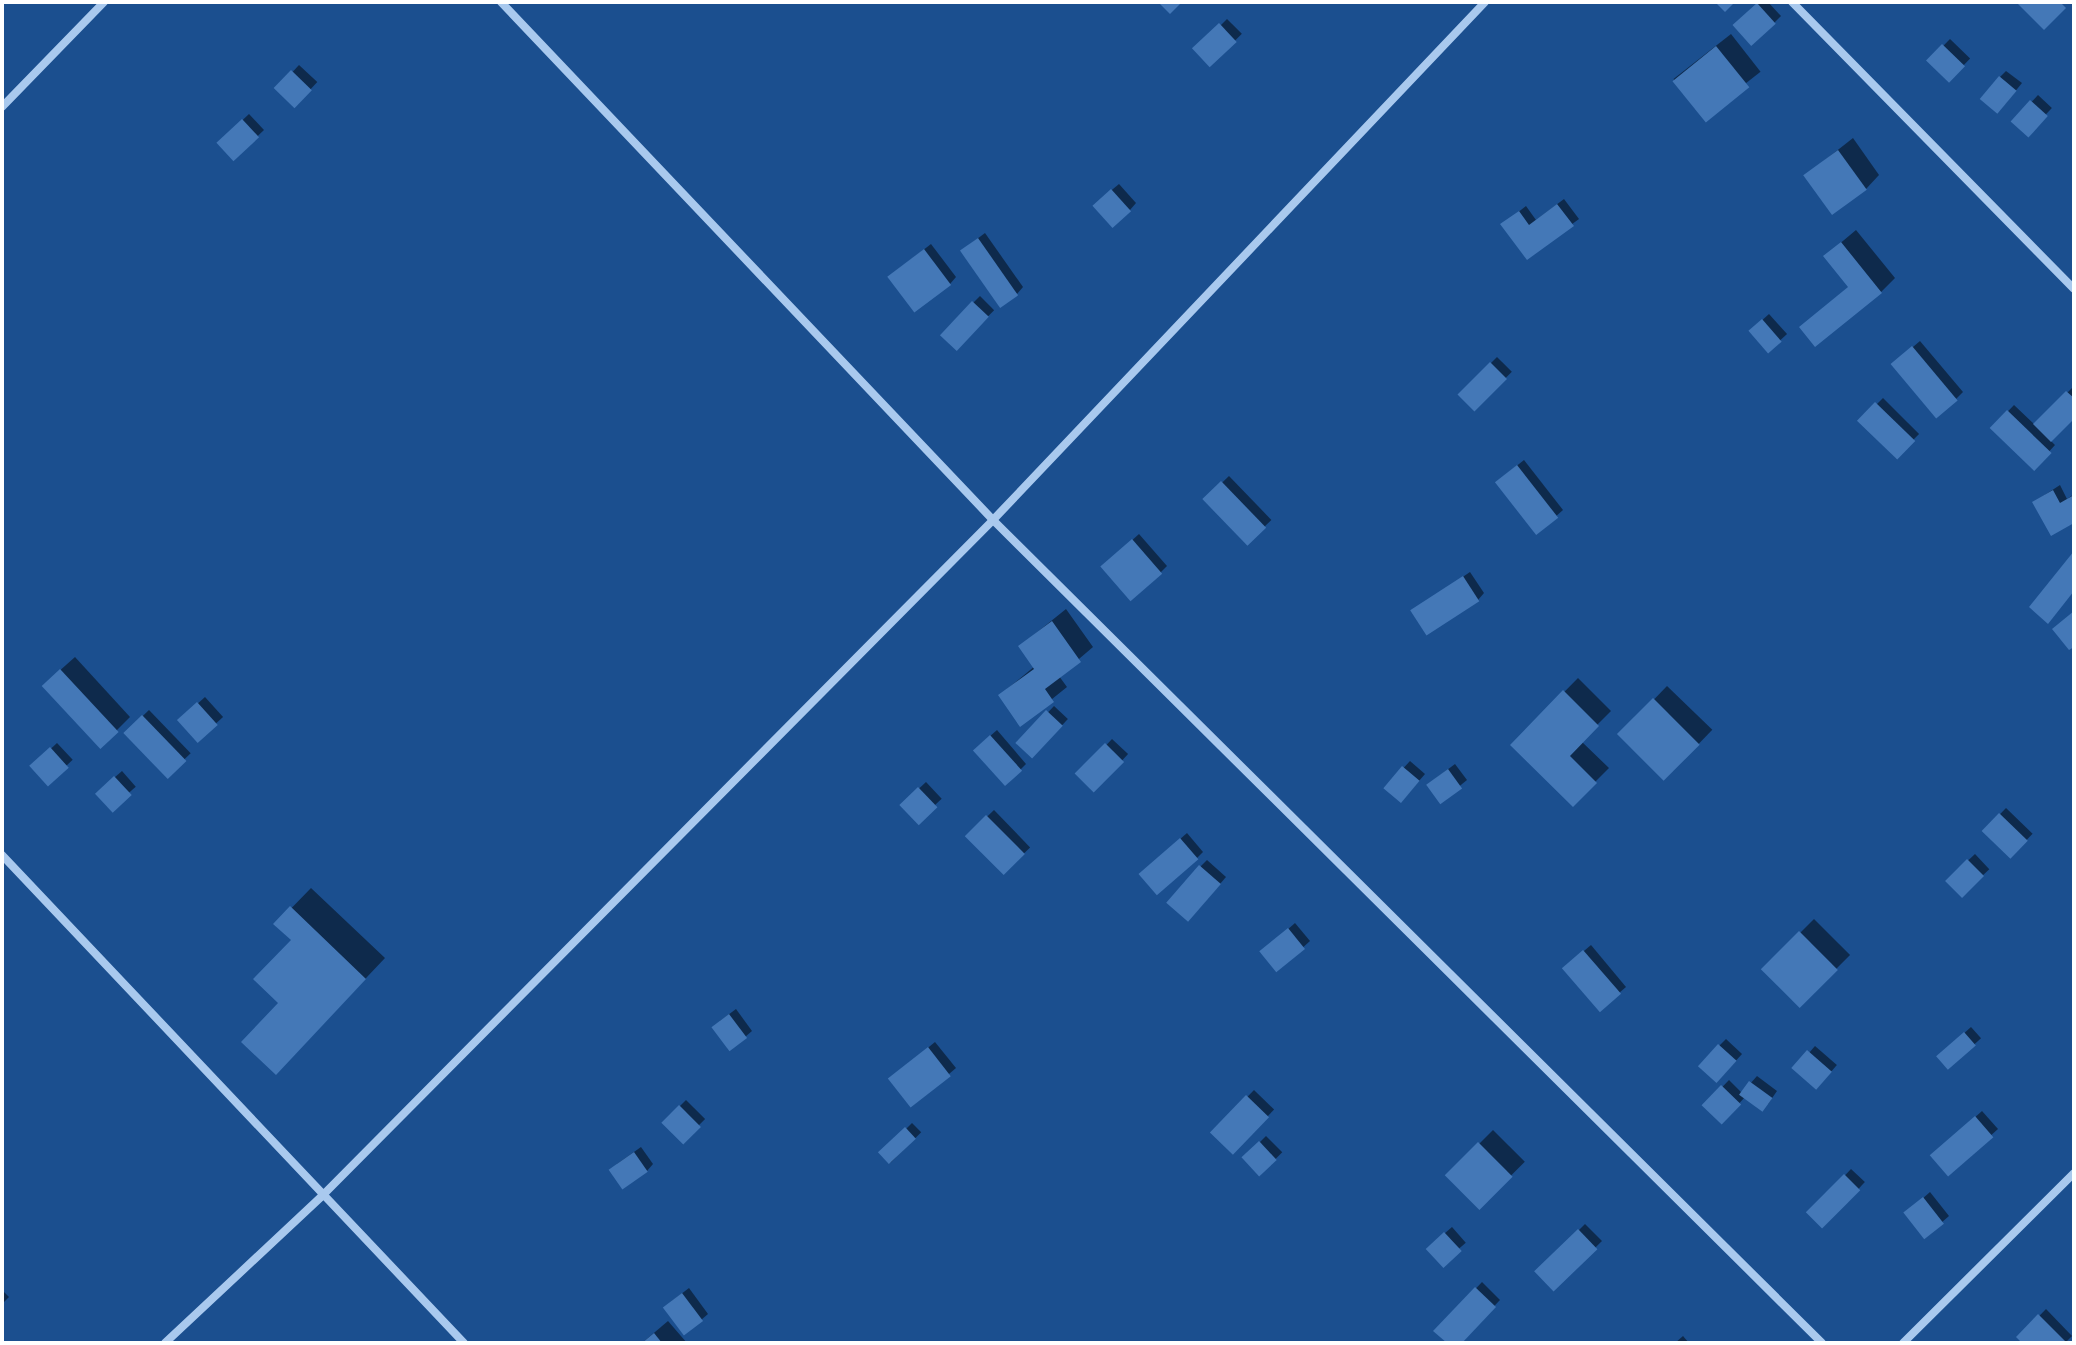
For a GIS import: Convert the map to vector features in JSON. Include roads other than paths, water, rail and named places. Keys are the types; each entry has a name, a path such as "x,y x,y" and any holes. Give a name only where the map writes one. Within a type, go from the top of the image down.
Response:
{"street":[{"path":"2,107 104,2"},
{"path":"501,2 993,520 1822,1343"},
{"path":"165,1343 321,1197 993,520 1485,2"},
{"path":"1792,2 2074,289"},
{"path":"2,855 321,1197 464,1343"},
{"path":"1903,1343 2074,1173"}]}
